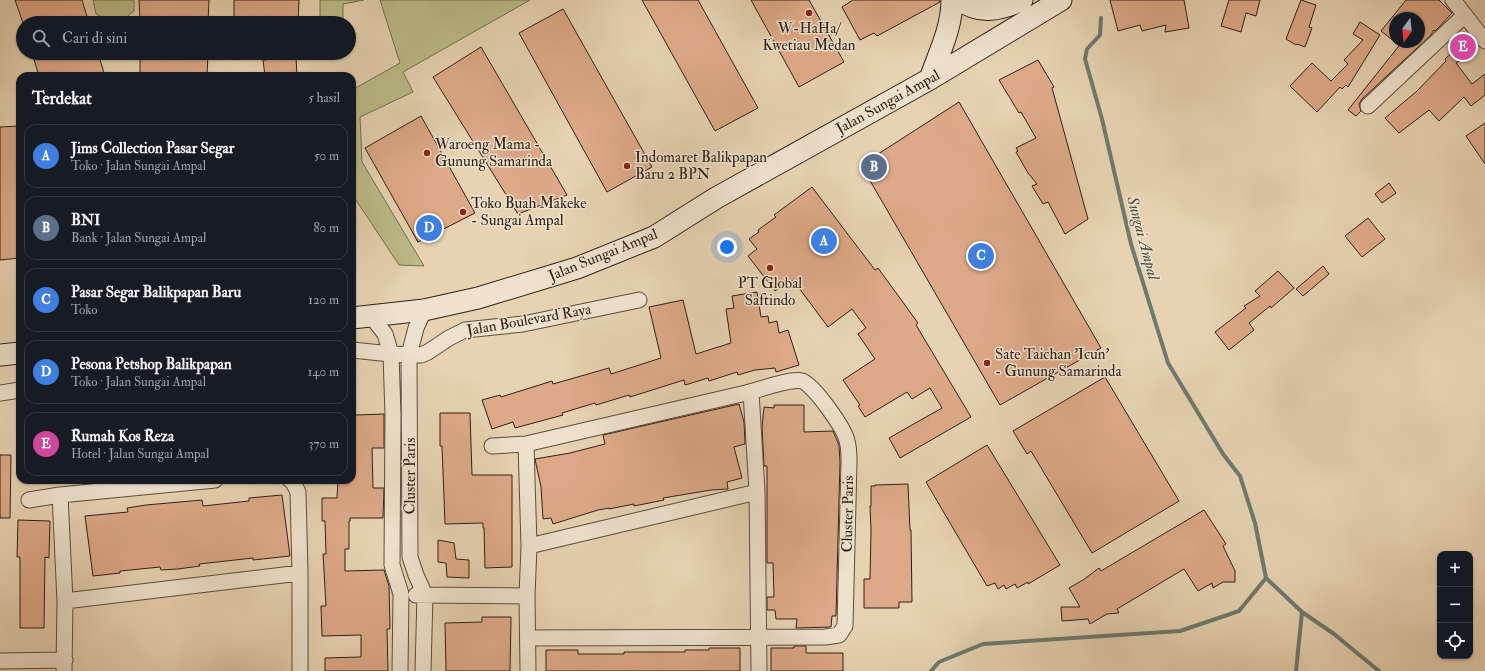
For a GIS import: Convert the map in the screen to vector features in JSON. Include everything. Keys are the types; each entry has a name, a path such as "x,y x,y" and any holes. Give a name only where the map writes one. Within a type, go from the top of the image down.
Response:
{"main road":[{"path":"930,80 948,31 951,18 961,2 989,11 1011,5 1022,0"},
{"name":"Jalan Sungai Ampal","path":"361,317 424,310 478,298 577,268 654,237 723,195 930,80 1061,0"},
{"path":"0,355 16,353"}],"street":[{"path":"1453,0 1485,41"},
{"path":"1368,106 1465,15"},
{"name":"Jalan Boulevard Raya","path":"356,351 392,360 409,355 421,355 465,330 522,324 639,300"},
{"name":"Cluster Paris","path":"423,671 425,595 410,557 409,355 413,338 424,310"},
{"name":"Cluster Paris","path":"361,317 385,334 392,360 392,565 401,594 400,671"},
{"name":"Cluster Paris","path":"492,446 526,444 793,381 806,382 814,390 843,429 847,440 849,451 845,626 839,636 528,638"},
{"path":"0,393 16,391"},
{"path":"751,392 756,492 760,637 759,671"},
{"path":"393,416 410,414"},
{"path":"526,444 529,546 527,596 528,671"},
{"path":"29,500 60,495 174,484"},
{"path":"294,484 298,492 300,671"},
{"path":"529,546 756,492"},
{"path":"0,660 64,666 65,601 60,495"},
{"path":"65,601 300,573"},
{"path":"401,594 527,596"}],"green space":[{"path":"93,0 134,0 134,11 127,16 100,16 96,14"},
{"path":"320,0 364,0 343,4 343,16 320,16"},
{"path":"380,0 530,0 403,72 413,92 360,117 362,162 424,266 399,265 356,200 356,88 400,63"}],"building":[{"path":"15,0 82,0 87,16 21,16"},
{"path":"139,0 209,0 208,16 140,16"},
{"path":"234,0 299,0 298,16 234,16"},
{"path":"642,0 698,0 758,108 715,131"},
{"path":"751,0 809,0 844,62 799,87"},
{"path":"853,0 940,0 940,2 877,36 874,33 860,40 842,7"},
{"path":"1110,0 1184,0 1189,28 1165,32 1166,25 1142,31 1140,25 1118,31"},
{"path":"1229,0 1260,0 1256,16 1246,13 1241,32 1221,26"},
{"path":"1301,0 1316,5 1309,27 1312,28 1305,47 1296,45 1286,39"},
{"path":"1406,0 1439,0 1452,13 1425,41 1425,12 1396,12"},
{"path":"563,9 652,167 607,192 519,33"},
{"path":"1389,21 1389,37 1381,31"},
{"path":"1360,22 1380,35 1348,87 1346,85 1342,89 1340,87 1317,112 1290,86 1312,63 1331,81 1348,64 1344,60 1363,40 1353,34"},
{"path":"1465,32 1476,50 1456,63 1472,84 1485,74 1485,95 1471,106 1464,97 1439,121 1429,110 1399,133 1385,118 1417,91 1446,61 1445,59 1454,51 1449,43"},
{"path":"481,47 567,195 518,214 433,77"},
{"path":"1397,48 1417,48 1362,99 1359,104 1361,111 1356,116 1348,110"},
{"path":"34,60 100,60 104,72 38,72"},
{"path":"140,60 208,60 207,72 140,72"},
{"path":"263,60 296,60 297,72 264,72"},
{"path":"1038,60 1054,87 1052,88 1088,219 1065,234 1048,202 1043,204 1032,186 1037,184 1028,173 1016,152 1018,151 1016,148 1036,138 1021,112 1019,113 999,80"},
{"path":"959,102 1101,348 1000,405 861,165"},
{"path":"421,116 475,213 418,242 365,148"},
{"path":"1485,123 1485,164 1466,136"},
{"path":"16,126 16,258 0,260 0,127"},
{"path":"1389,183 1396,193 1382,203 1375,194"},
{"path":"812,187 875,270 878,268 918,323 916,325 971,417 900,458 889,438 942,408 930,388 912,399 907,392 865,417 858,406 860,405 843,380 875,359 858,334 866,328 852,309 828,327 793,280 784,287 783,285 775,291 748,256 757,249 749,239 759,232 758,230 776,217 774,215"},
{"path":"1368,218 1385,239 1362,257 1345,236"},
{"path":"1323,266 1329,274 1303,296 1296,289"},
{"path":"1278,271 1294,288 1271,308 1270,306 1249,323 1254,330 1229,350 1215,332 1246,308 1244,306 1260,296 1255,291"},
{"path":"757,292 761,317 768,316 769,323 777,321 779,333 788,330 799,365 776,372 775,368 755,370 738,375 737,372 709,381 708,378 685,385 684,380 630,397 629,395 596,405 595,403 562,413 563,415 515,428 513,422 492,429 482,400 500,395 501,397 552,381 553,384 609,368 611,374 661,358 649,307 683,300 696,354 731,343 726,309 734,308 732,296"},
{"path":"1105,377 1179,501 1092,553 1031,451 1027,454 1013,431"},
{"path":"739,404 744,422 745,444 734,447 742,478 727,482 728,489 711,490 663,498 664,500 634,506 634,504 598,510 553,524 551,518 543,519 541,487 535,459 570,453 605,444 603,435"},
{"path":"774,405 804,405 804,432 833,431 839,445 840,462 836,616 832,616 831,627 796,628 797,619 776,619 775,610 767,610 767,597 774,597 773,563 767,563 767,466 764,466 762,427 764,407 774,408"},
{"path":"440,413 470,413 472,475 512,475 512,567 485,568 483,523 445,524 442,446 440,446"},
{"path":"384,414 384,448 372,448 373,488 384,488 383,518 350,518 349,549 345,549 345,571 384,570 389,586 390,629 387,629 388,671 325,671 325,658 361,657 361,635 322,636 321,606 326,606 323,554 326,554 325,521 322,521 322,498 337,498 338,484 356,484 357,415"},
{"path":"987,445 1060,565 1028,584 1028,582 1017,588 1015,584 1006,589 1004,585 998,589 995,583 987,586 926,482"},
{"path":"0,455 11,455 10,518 0,518"},
{"path":"908,484 911,530 912,602 899,602 899,608 864,608 864,579 870,579 871,486"},
{"path":"282,495 290,556 253,560 253,558 199,564 200,566 178,569 161,570 160,567 120,571 120,573 93,576 85,516 128,512 127,508 146,505 202,500 203,506 249,501 249,498"},
{"path":"1204,510 1226,544 1223,546 1235,571 1235,582 1223,582 1213,588 1212,583 1198,591 1184,569 1117,609 1119,613 1107,614 1090,624 1088,619 1062,621 1061,607 1080,607 1069,588 1099,568 1101,571"},
{"path":"18,520 50,521 49,558 45,557 44,628 20,628 20,557 17,557"},
{"path":"438,540 454,543 456,559 469,560 469,578 447,577 446,563 438,562"},
{"path":"482,617 511,617 510,671 446,671 445,623 482,622"},
{"path":"794,646 806,646 806,653 843,653 843,671 771,671 771,648 794,648"},
{"path":"709,648 740,648 740,671 546,671 546,650 578,650 578,654 624,654 624,652 685,652 685,650 709,650"}],"waterway":[{"name":"Sungai Ampal","path":"931,671 939,662 983,644 1180,631 1239,611 1266,578 1255,523 1240,476 1223,454 1168,363 1131,244 1102,119 1085,59 1087,49 1100,35 1101,18"},
{"path":"1266,578 1302,612 1334,634 1379,671"},
{"path":"1296,671 1302,612"}],"place":[{"name":"W-HaHa/ Kwetiau Medan","path":"809,13"},
{"name":"Rumah Kos Reza","path":"1463,47"},
{"name":"Waroeng Mama - Gunung Samarinda","path":"427,153"},
{"name":"Indomaret Balikpapan Baru 2 BPN","path":"627,166"},
{"name":"BNI","path":"874,167"},
{"name":"Toko Buah Makeke - Sungai Ampal","path":"463,212"},
{"name":"Pesona Petshop Balikpapan","path":"429,228"},
{"name":"Jims Collection Pasar Segar","path":"824,241"},
{"name":"Pasar Segar Balikpapan Baru","path":"981,256"},
{"name":"PT Global Saftindo","path":"770,268"},
{"name":"Sate Taichan 'Icun' - Gunung Samarinda","path":"987,363"}]}
